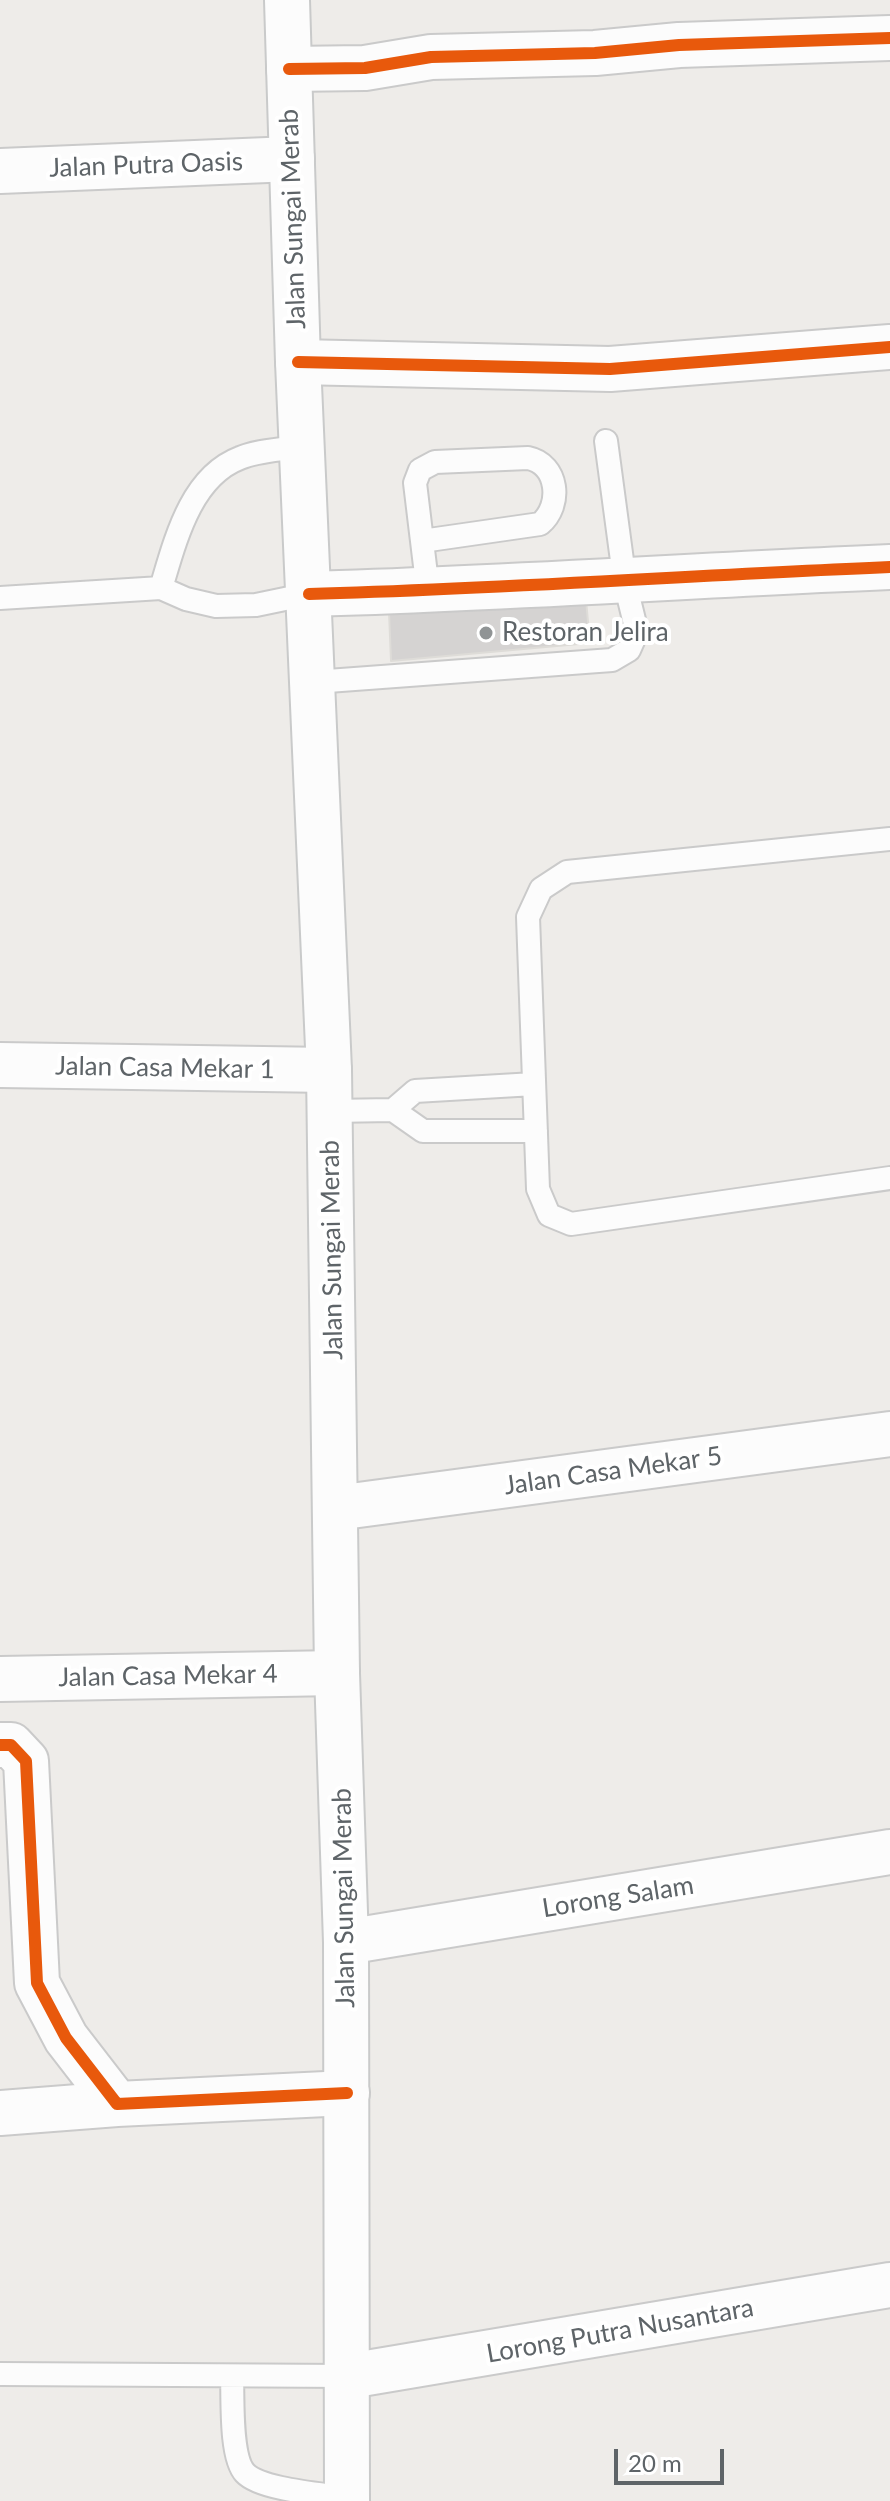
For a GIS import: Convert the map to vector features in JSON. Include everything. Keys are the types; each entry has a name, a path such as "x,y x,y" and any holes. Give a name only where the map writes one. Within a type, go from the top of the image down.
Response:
{"street":[{"name":"Jalan Sungai Merab","path":"287,0 298,362 330,1091 337,1673 346,1942 347,2500"},
{"path":"289,69 365,68 431,57 595,53 679,45 890,38"},
{"name":"Jalan Putra Oasis","path":"0,171 292,159"},
{"path":"298,362 610,369 890,347"},
{"path":"309,594 625,583 730,572 890,567"},
{"name":"Jalan Casa Mekar 1","path":"0,1065 330,1091"},
{"name":"Jalan Casa Mekar 5","path":"336,1508 890,1434"},
{"name":"Jalan Casa Mekar 4","path":"0,1679 337,1673"},
{"path":"0,1745 11,1745 26,1761 37,1983 66,2038 117,2104"},
{"name":"Lorong Salam","path":"346,1942 890,1852"},
{"path":"0,2113 347,2093"},
{"name":"Lorong Putra Nusantara","path":"349,2376 890,2285"}],"lane":[{"path":"314,682 612,660 629,650 637,632 625,583 606,441"},
{"path":"161,588 179,528 209,478 240,458 302,446"},
{"path":"422,541 540,524 550,515 556,502 549,468 543,461 528,458 435,462 420,470 415,483 428,591"},
{"path":"0,598 161,588 186,599 216,606 256,605 309,594"},
{"path":"890,839 567,872 541,889 528,917 538,1189 549,1215 571,1224 890,1178"},
{"path":"393,1110 415,1091 534,1084"},
{"path":"330,1091 393,1110 423,1131 536,1131"},
{"path":"0,2374 349,2376"},
{"path":"232,2376 236,2453 245,2473 263,2483 347,2500"}],"building":[{"path":"586,600 590,643 391,661 389,612"}],"cycle path":[{"path":"289,69 365,68 431,57 595,53 679,45 890,38"},
{"path":"298,362 610,369 890,347"},
{"path":"309,594 890,567"},
{"path":"0,1745 11,1745 26,1761 37,1983 66,2038 117,2104 347,2093"}],"place":[{"name":"Restoran Jelira","path":"486,633"}]}
